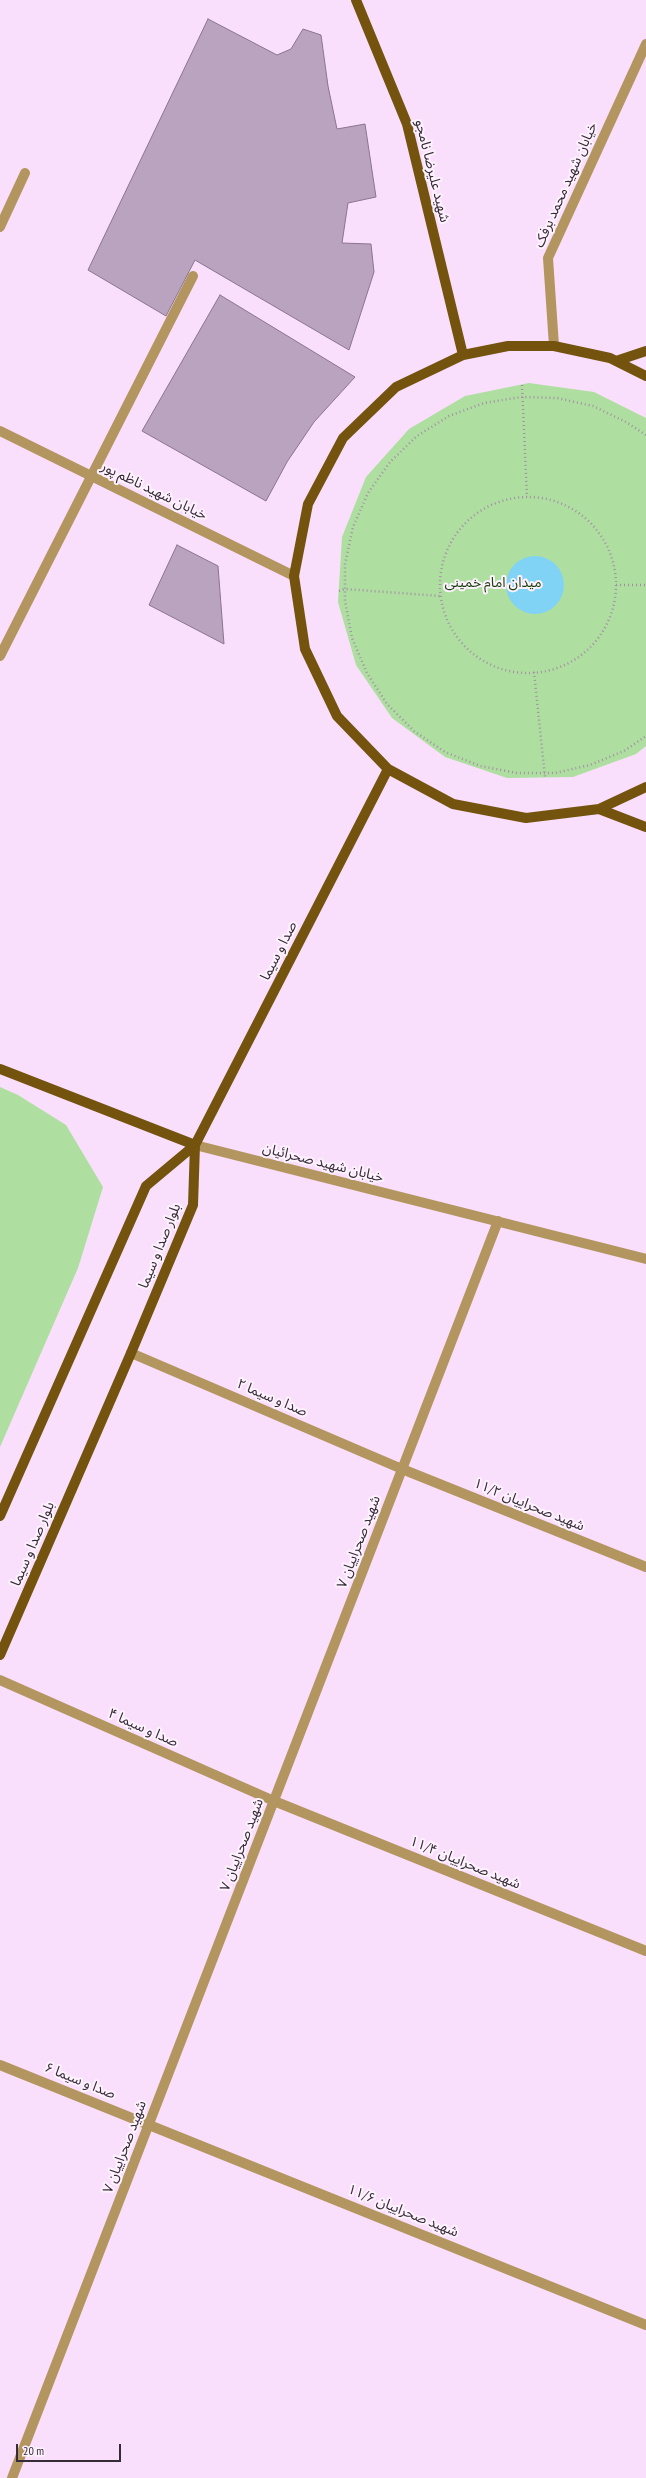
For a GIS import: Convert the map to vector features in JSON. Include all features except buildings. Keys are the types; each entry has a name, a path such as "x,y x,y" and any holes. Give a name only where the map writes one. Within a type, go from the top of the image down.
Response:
{"main road":[{"name":"شهید علیرضا نامجو","path":"356,0 406,124 463,355"},
{"path":"646,376 616,361 554,346 508,346 463,355 396,387 343,438 308,504 294,576 305,649 337,716 388,769 453,804 526,818 599,809 646,787"},
{"path":"616,361 646,351"},
{"name":"صدا و سیما","path":"195,1145 388,769"},
{"path":"599,809 646,827"},
{"name":"خیابان شهید صحرائیان","path":"0,1069 195,1145"},
{"path":"0,1516 146,1186 195,1145"},
{"name":"بلوار صدا و سیما","path":"0,1655 131,1353 193,1205 195,1145"}],"street":[{"name":"خیابان شهید محمد برفک","path":"554,346 548,258 646,44"},
{"path":"0,227 25,173"},
{"path":"0,656 193,276"},
{"name":"خیابان شهید ناظم پور","path":"0,431 294,576"},
{"name":"خیابان شهید صحرائیان","path":"195,1145 646,1259"},
{"name":"شهید صحراییان ۷","path":"12,2478 498,1221"},
{"name":"صدا و سیما ۲","path":"131,1353 402,1469"},
{"name":"شهید صحراییان ۱۱/۲","path":"402,1469 646,1567"},
{"name":"صدا و سیما ۴","path":"0,1680 274,1801"},
{"name":"شهید صحراییان ۱۱/۴","path":"274,1801 646,1951"},
{"name":"صدا و سیما ۶","path":"0,2064 149,2124"},
{"name":"شهید صحراییان ۱۱/۶","path":"149,2124 646,2325"}],"path":[{"path":"522,385 521,397 527,497"},
{"path":"646,435 626,422 593,406 557,398 521,397 484,403 449,416 417,436 390,462 368,493 353,527 345,564 345,601 352,638 366,673 387,704 414,731 445,752 480,766 517,773 544,773 590,765 624,751 646,736"},
{"path":"527,497 548,499 568,507 586,519 600,534 610,553 616,585 611,616 601,634 587,651 570,663 550,670 534,672 507,670 487,663 469,651 455,635 445,617 440,596 440,574 444,554 454,535 468,519 486,507 499,502 527,497"},
{"path":"616,585 646,585"},
{"path":"339,591 345,589 440,596"},
{"path":"534,672 545,777"}],"green space":[{"name":"میدان امام خمینی","path":"529,383 594,392 646,418 646,746 636,754 573,777 507,778 445,757 392,718 356,665 338,602 342,537 366,477 409,429 465,396"},
{"path":"0,1087 18,1095 66,1125 103,1187 78,1268 0,1447"}],"water":[{"path":"535,556 546,558 559,569 562,574 564,585 562,596 551,609 546,612 535,614 524,612 511,601 508,596 506,585 508,574 519,561 524,558"}]}
